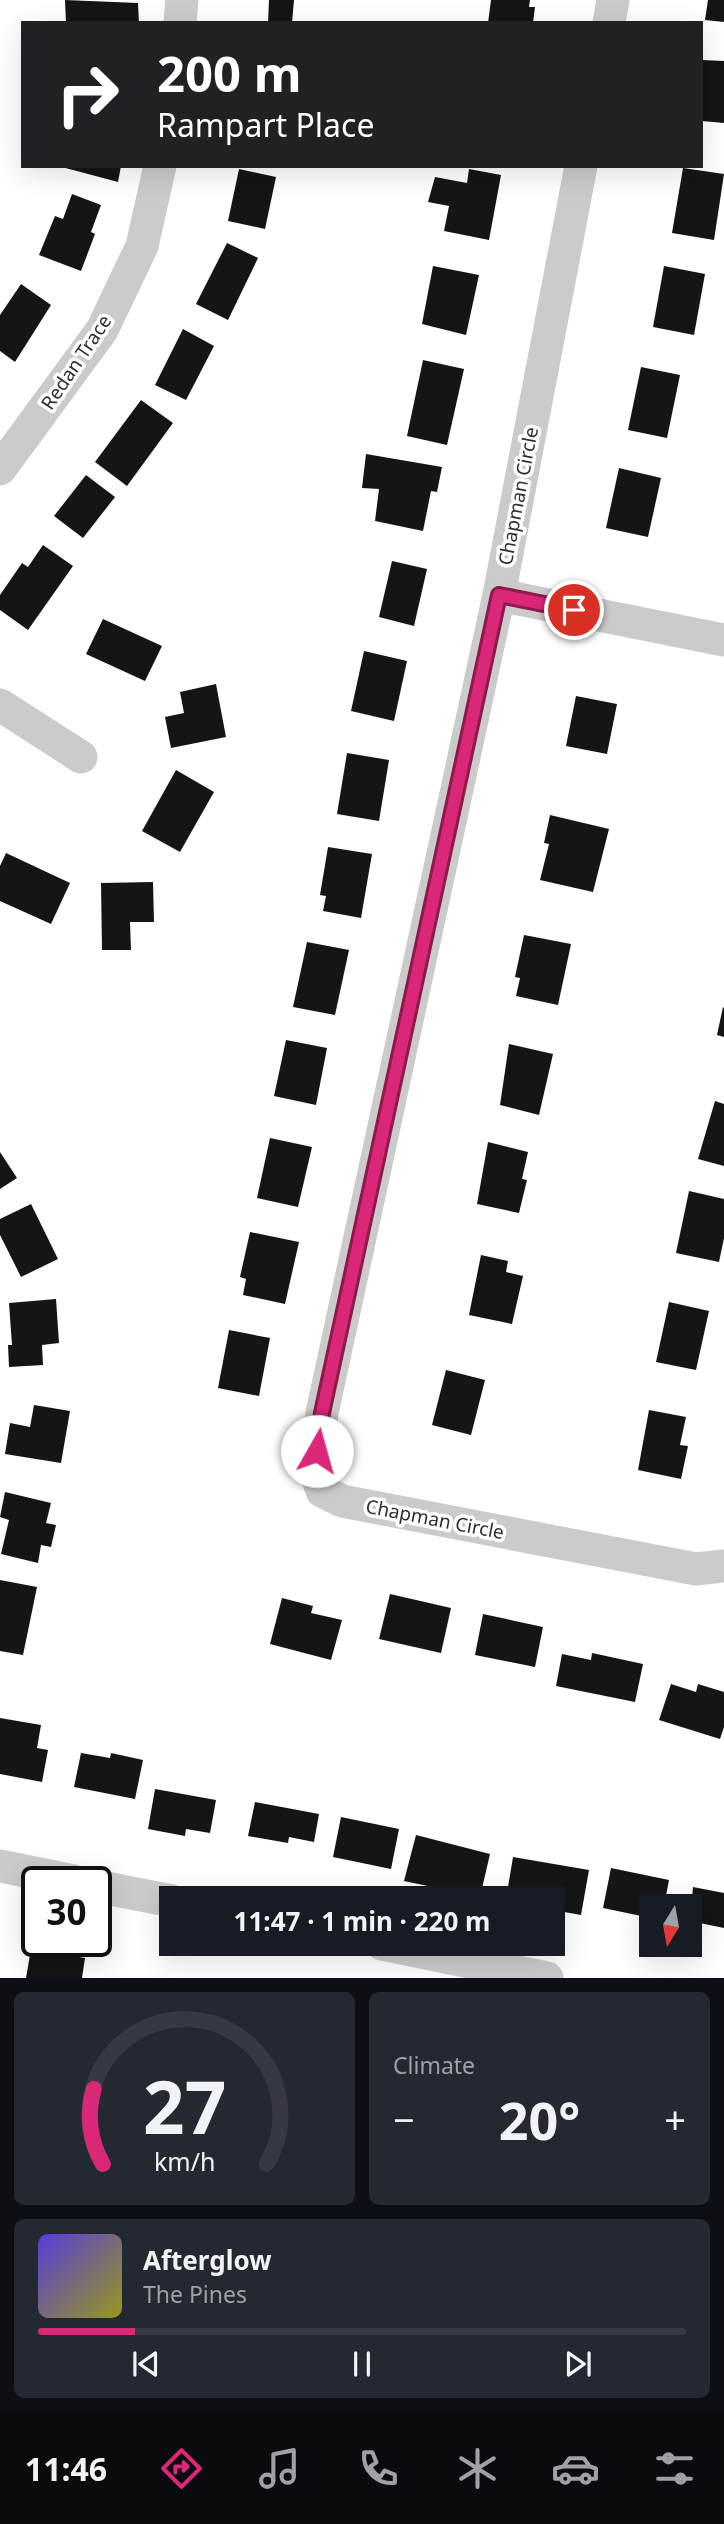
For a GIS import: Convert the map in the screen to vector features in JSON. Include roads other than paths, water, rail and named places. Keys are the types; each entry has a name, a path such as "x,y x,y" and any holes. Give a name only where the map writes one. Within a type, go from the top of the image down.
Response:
{"street":[{"path":"180,21 182,0"},
{"path":"609,21 614,0"},
{"name":"Redan Trace","path":"0,469 102,330 142,246 160,168"},
{"name":"Chapman Circle","path":"582,168 499,595 322,1413 315,1470 322,1491 342,1501 696,1569 724,1566"},
{"path":"499,595 724,640"},
{"path":"0,705 81,757"},
{"path":"0,1866 21,1870"},
{"path":"112,1889 159,1898"},
{"path":"440,1956 547,1978"}]}
